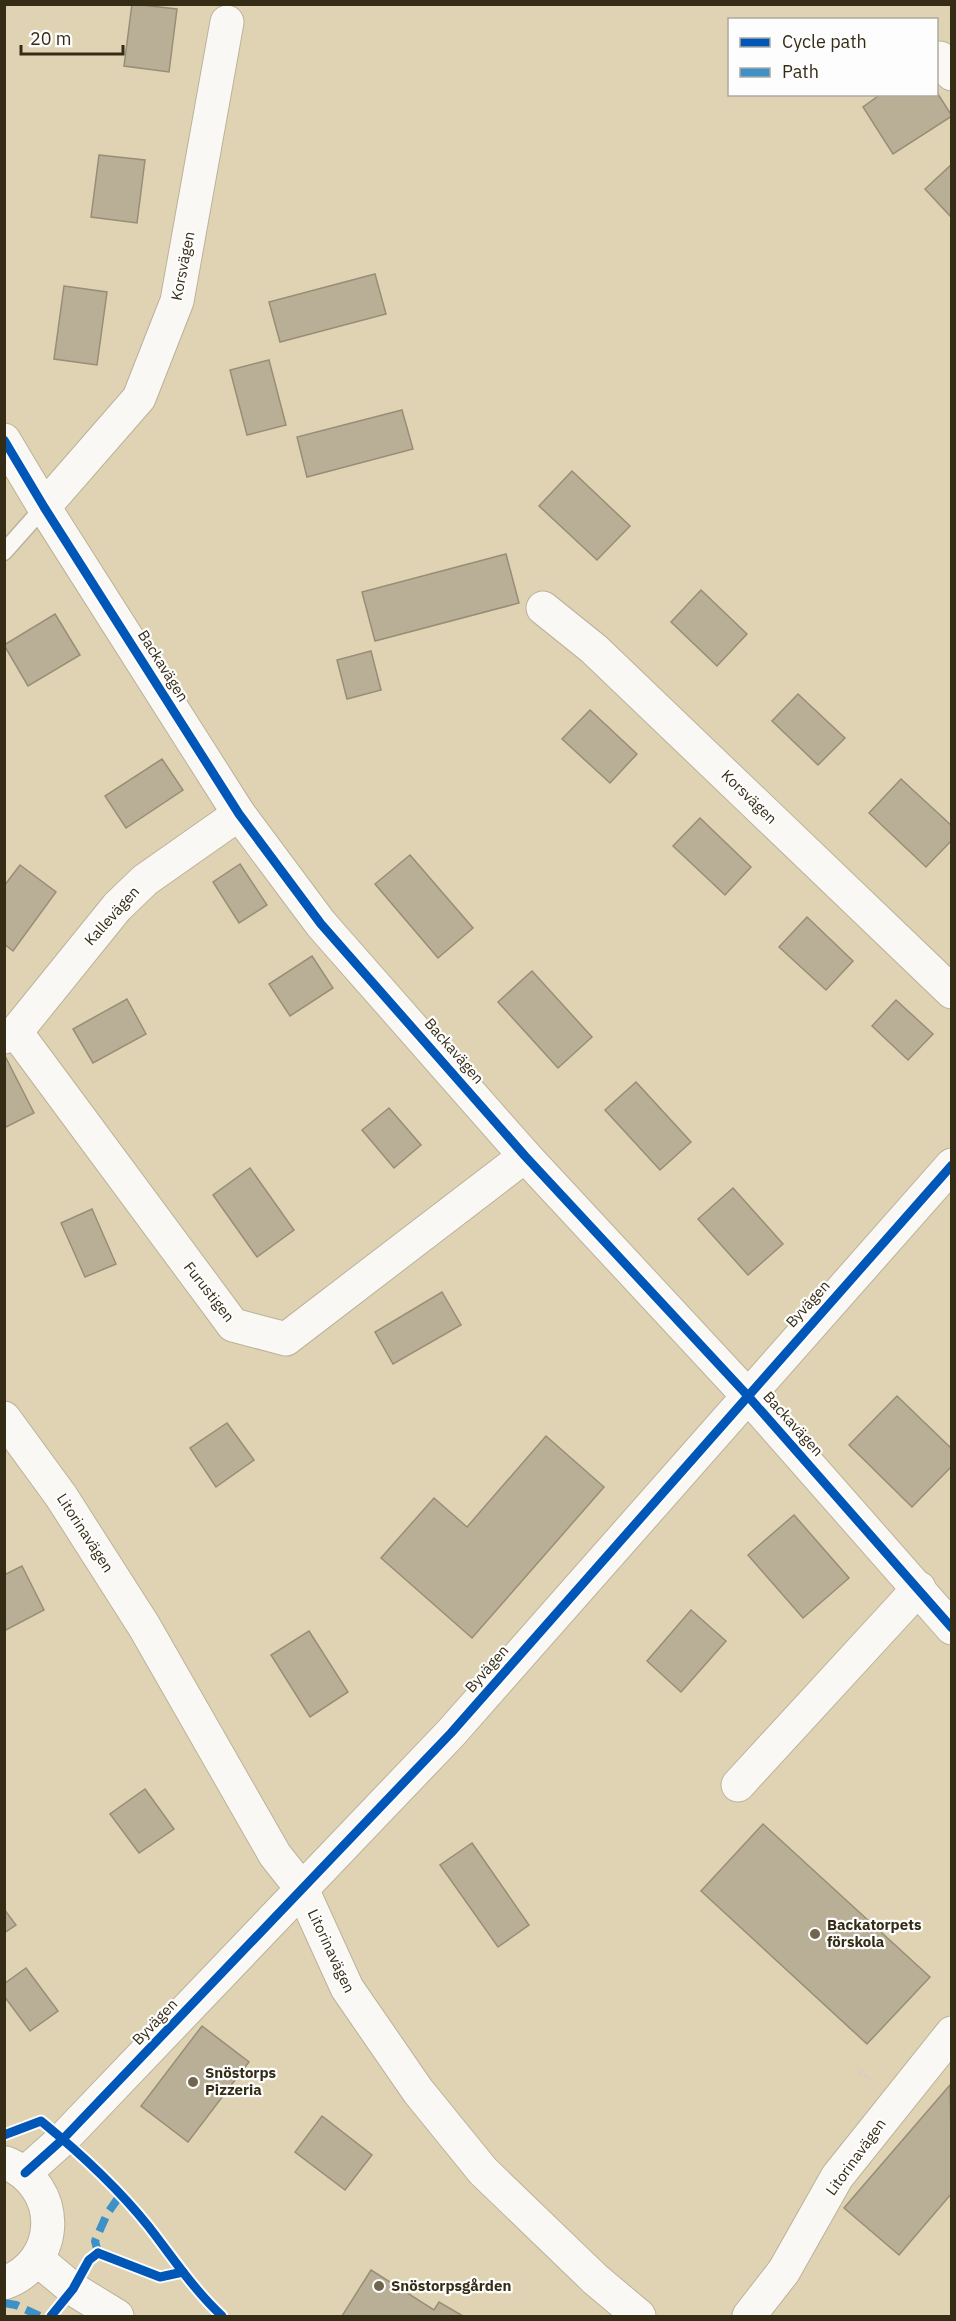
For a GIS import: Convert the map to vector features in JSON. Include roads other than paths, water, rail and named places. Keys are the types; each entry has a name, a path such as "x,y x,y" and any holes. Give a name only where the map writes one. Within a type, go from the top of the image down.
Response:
{"street":[{"name":"Korsvägen","path":"44,507 140,398 177,301 226,22"},
{"name":"Backavägen","path":"4,440 238,814 321,924 525,1156 748,1396 919,1588 951,1628"},
{"name":"Korsvägen","path":"543,608 594,649 951,992"},
{"name":"Kallevägen","path":"10,1035 117,907 145,880 238,814"},
{"name":"Furustigen","path":"10,1035 233,1325 286,1339 525,1156"},
{"name":"Byvägen","path":"15,2167 63,2139 451,1733 951,1165"},
{"name":"Litorinavägen","path":"4,1418 62,1496 138,1616 275,1855 302,1889 346,1988 418,2091 483,2171 595,2279 639,2316"},
{"path":"738,1785 919,1588"},
{"name":"Litorinavägen","path":"749,2316 784,2271 837,2177 951,2033"},
{"path":"4,2283 24,2273 37,2259 45,2242 48,2214 42,2195 15,2167"},
{"path":"37,2259 72,2289 117,2316"}],"lane":[{"path":"4,552 44,507"}],"place":[{"name":"Backatorpets förskola","path":"815,1934"},
{"name":"Snöstorps Pizzeria","path":"193,2082"},
{"name":"Snöstorpsgården","path":"379,2286"}]}
